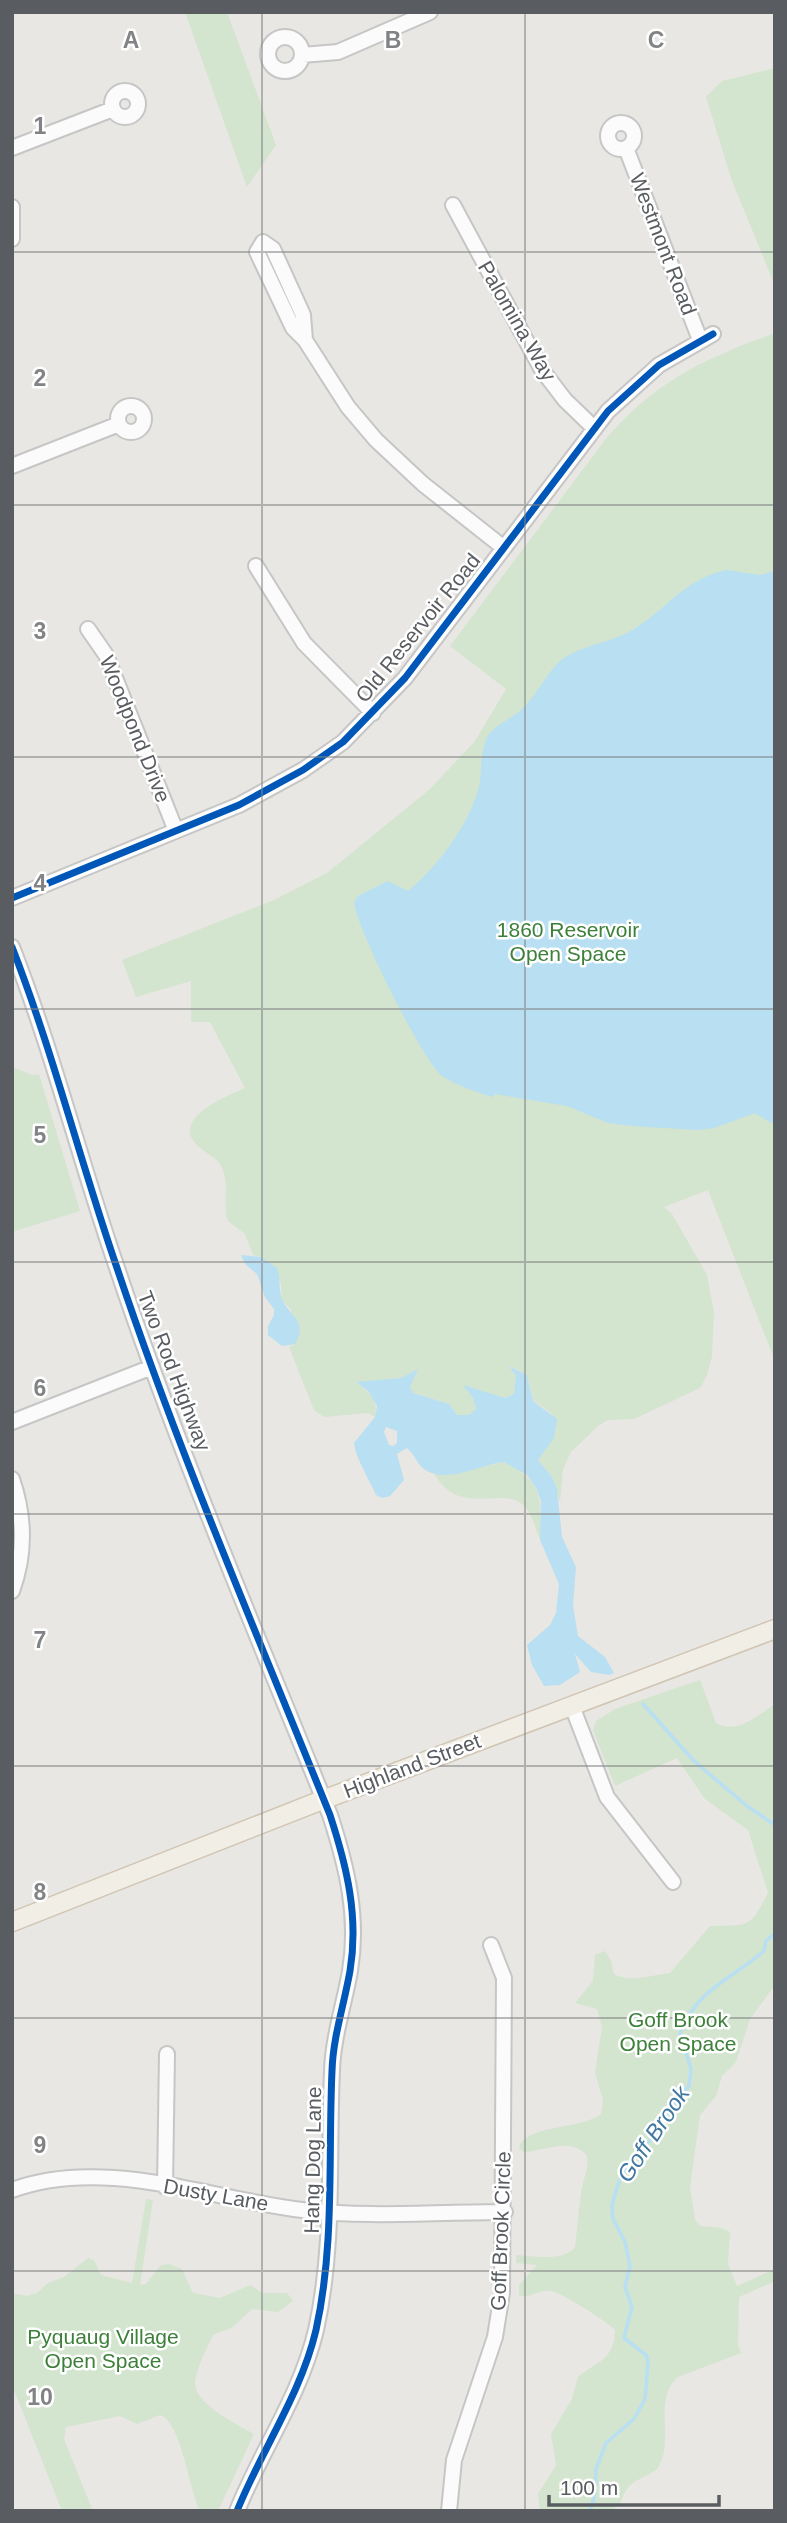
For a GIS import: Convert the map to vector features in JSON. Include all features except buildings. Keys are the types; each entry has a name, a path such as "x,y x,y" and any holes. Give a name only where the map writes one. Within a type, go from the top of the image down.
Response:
{"main road":[{"name":"Highland Street","path":"12,1922 323,1800 775,1629"}],"street":[{"path":"302,55 338,52 430,12"},
{"path":"12,148 113,109"},
{"name":"Westmont Road","path":"626,148 706,337"},
{"name":"Palomina Way","path":"453,205 541,370 565,400 594,428"},
{"path":"12,207 12,239"},
{"path":"305,340 303,315 273,249 263,242 257,247 259,256 293,328 305,340 348,407 376,440 423,484 504,548"},
{"name":"Old Reservoir Road","path":"12,898 176,831 282,783 343,742 405,678 594,428 640,379 706,337"},
{"path":"12,467 119,424"},
{"path":"256,566 304,643 373,713"},
{"name":"Woodpond Drive","path":"88,629 106,655 176,831"},
{"name":"Two Rod Highway","path":"12,947 60,1081 116,1266 152,1367 323,1800"},
{"path":"12,1422 152,1367"},
{"path":"12,1479 23,1533 21,1567 12,1591"},
{"path":"572,1706 607,1797 673,1882"},
{"name":"Hang Dog Lane","path":"237,2511 296,2385 315,2333 326,2272 331,2212 332,2068 350,1971 353,1922 352,1899 344,1857 323,1800"},
{"name":"Goff Brook Circle","path":"449,2511 454,2460 495,2337 502,2293 505,2212 503,1978 491,1945"},
{"path":"165,2187 167,2054"},
{"name":"Dusty Lane","path":"12,2190 60,2179 91,2178 331,2212 505,2212"}],"green space":[{"path":"185,12 227,12 276,145 247,187"},
{"path":"775,68 775,286 731,178 706,97 722,81"},
{"name":"1860 Reservoir Open Space","path":"775,333 775,1361 708,1190 664,1207 672,1214 707,1275 714,1312 712,1357 707,1375 700,1388 634,1419 608,1420 598,1426 571,1452 563,1469 560,1502 552,1477 538,1460 547,1448 552,1414 533,1400 527,1375 510,1366 516,1376 514,1394 505,1398 464,1386 473,1398 476,1409 469,1415 457,1415 449,1404 413,1393 410,1387 417,1370 401,1378 357,1383 374,1401 375,1417 368,1413 324,1417 314,1410 289,1347 295,1344 291,1310 282,1300 281,1283 261,1257 253,1255 245,1234 228,1221 222,1168 195,1143 190,1133 191,1124 206,1108 245,1088 210,1022 191,1022 191,981 136,997 122,960 274,900 327,873 430,789 475,741 506,689 450,646 605,440 643,402 682,374 726,352"},
{"path":"12,1067 33,1075 39,1074 80,1211 12,1232"},
{"path":"504,1462 517,1469 534,1485 540,1503 540,1540 523,1505 504,1498 481,1499 457,1495 445,1487 434,1474 446,1475"},
{"name":"Goff Brook Open Space","path":"700,1680 716,1723 724,1726 732,1727 747,1722 775,1704 775,1985 750,2019 736,2062 722,2076 716,2096 700,2115 690,2187 695,2220 701,2226 722,2228 730,2232 728,2264 737,2286 775,2269 775,2281 739,2297 738,2345 741,2353 678,2377 670,2387 666,2398 664,2448 656,2470 630,2486 620,2505 610,2511 540,2511 538,2494 556,2465 551,2434 572,2399 578,2377 608,2355 615,2330 585,2309 551,2291 519,2295 519,2285 537,2265 516,2263 516,2255 564,2255 575,2247 581,2192 588,2163 586,2154 572,2146 524,2152 519,2148 523,2140 532,2135 581,2123 601,2114 603,2100 595,2073 602,2027 597,2009 575,2003 593,1981 595,1955 605,1951 614,1974 620,1977 649,1977 670,1973 710,1926 747,1923 757,1913 768,1893 748,1830 705,1799 677,1758 615,1786 593,1730 596,1721 615,1709"},
{"name":"Pyquaug Village Open Space","path":"146,2199 153,2200 140,2285 146,2284 161,2265 169,2264 182,2269 193,2293 220,2298 250,2285 262,2293 287,2293 293,2301 278,2312 252,2309 233,2327 213,2335 198,2369 195,2381 201,2397 217,2412 254,2434 218,2511 200,2511 174,2429 160,2415 137,2424 120,2416 66,2427 64,2439 93,2511 62,2511 12,2385 12,2293 27,2296 37,2293 88,2258 94,2260 101,2275 132,2283"}],"water":[{"path":"726,570 760,575 775,571 775,1125 755,1113 714,1128 697,1130 608,1123 567,1106 495,1094 493,1097 445,1078 419,1044 391,992 366,938 354,902 358,896 388,881 408,891 430,870 451,844 475,801 483,752 489,735 526,705 557,664 580,650 625,634 696,582"},
{"path":"241,1255 261,1257 277,1268 282,1299 299,1326 295,1344 282,1346 268,1335 274,1309 265,1297 257,1274 245,1264"},
{"path":"509,1366 527,1375 533,1401 557,1419 554,1438 538,1460 552,1477 557,1489 562,1537 576,1567 573,1605 578,1636 605,1657 614,1673 609,1675 591,1672 575,1654 580,1672 560,1685 544,1686 532,1665 527,1645 550,1625 556,1613 559,1584 540,1540 541,1501 527,1475 504,1462 453,1474 433,1473 421,1467 407,1448 397,1454 404,1480 390,1496 382,1498 376,1495 355,1449 354,1443 375,1417 377,1406 368,1391 356,1382 401,1378 418,1369 410,1387 413,1393 449,1404 457,1415 469,1415 476,1409 473,1398 463,1385 505,1398 514,1394 516,1376","holes":["386,1427 397,1431 397,1443 389,1445 384,1432"]}],"waterway":[{"name":"Goff Brook","path":"643,1704 694,1761 747,1806 775,1825"},
{"name":"Goff Brook","path":"590,2511 595,2494 596,2469 606,2443 634,2419 645,2399 648,2363 646,2355 624,2338 632,2307 625,2287 630,2266 625,2242 613,2219 612,2205 621,2175 637,2152 660,2132 673,2105 689,2086 691,2069 680,2034 686,2019 716,1986 764,1951 766,1941 775,1933"}],"cycle path":[{"path":"12,898 239,805 303,770 343,742 405,678 608,411 659,365 713,334"},
{"path":"12,947 141,1337 219,1543 330,1815 350,1892 352,1951 333,2058 330,2201 322,2298 316,2330 301,2377 237,2511"}]}
